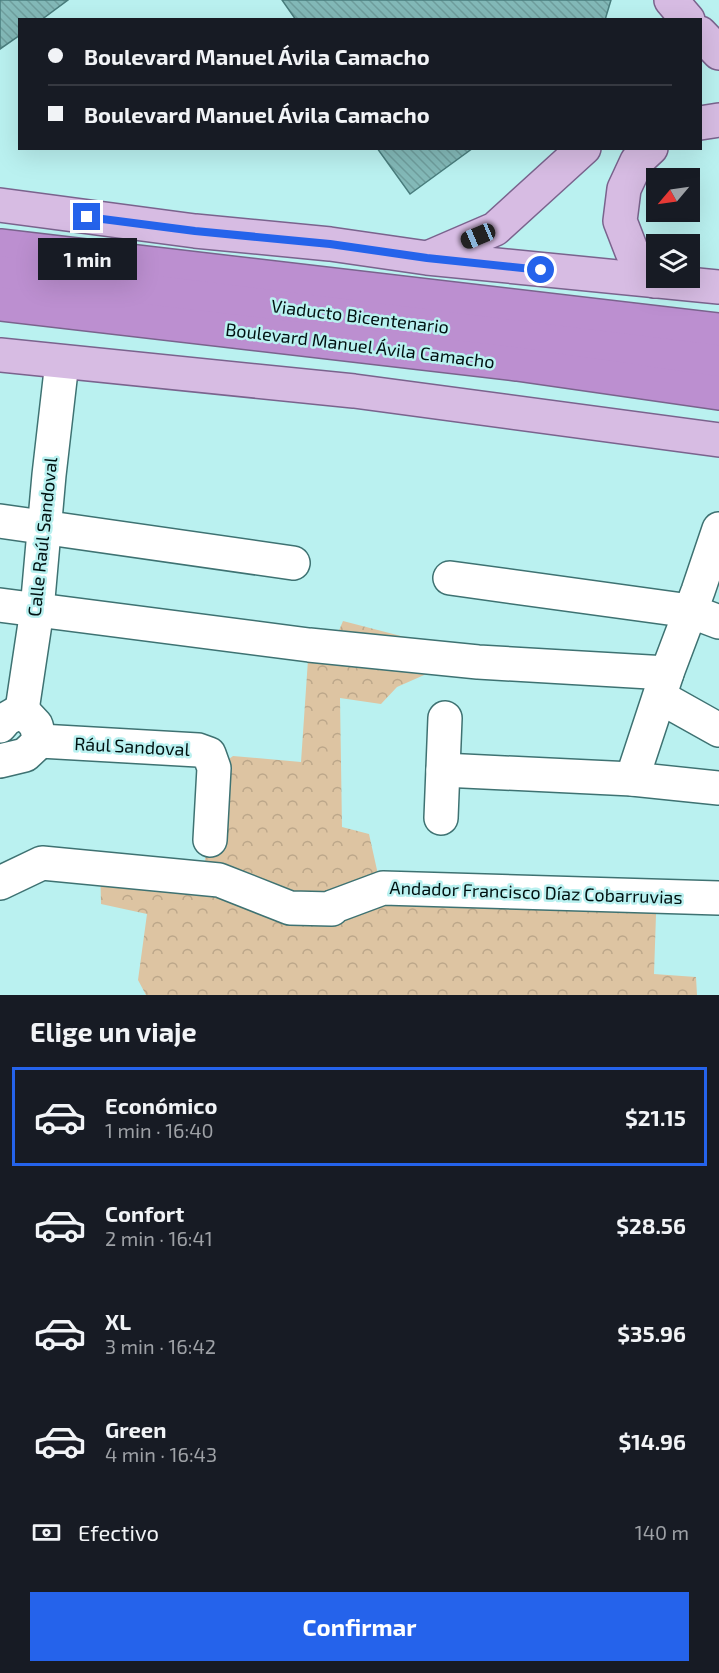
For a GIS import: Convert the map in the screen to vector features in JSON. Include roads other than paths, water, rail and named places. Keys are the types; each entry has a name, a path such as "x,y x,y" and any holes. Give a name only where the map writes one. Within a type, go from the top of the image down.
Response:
{"highway":[{"path":"0,246 719,330"},
{"name":"Viaducto Bicentenario","path":"0,273 719,362"},
{"name":"Boulevard Manuel Ávila Camacho","path":"0,304 517,364 719,393"}],"main road":[{"path":"668,18 669,0"},
{"path":"669,0 686,18"},
{"path":"702,35 719,53"},
{"path":"702,123 719,120"},
{"path":"427,258 495,229 582,150"},
{"path":"646,270 632,252 620,221 624,189 637,161 649,150"},
{"path":"0,205 195,231 330,244 427,258 646,280"},
{"path":"700,285 719,287"},
{"path":"0,355 354,391 719,441"}],"street":[{"name":"Calle Raúl Sandoval","path":"11,718 37,610 62,362"},
{"path":"0,521 293,562"},
{"path":"632,779 664,685 705,617 719,529"},
{"path":"450,578 705,617"},
{"path":"0,605 309,645 478,662 664,685 719,730"},
{"path":"0,760 25,755 40,741 36,725 11,718"},
{"path":"441,818 445,718"},
{"name":"Rául Sandoval","path":"40,741 198,750 209,754 214,768 210,840"},
{"path":"443,770 632,779 719,788"},
{"name":"Andador Francisco Díaz Cobarruvias","path":"0,883 42,863 219,880 290,908 332,909 332,907 383,888 719,898"}]}
